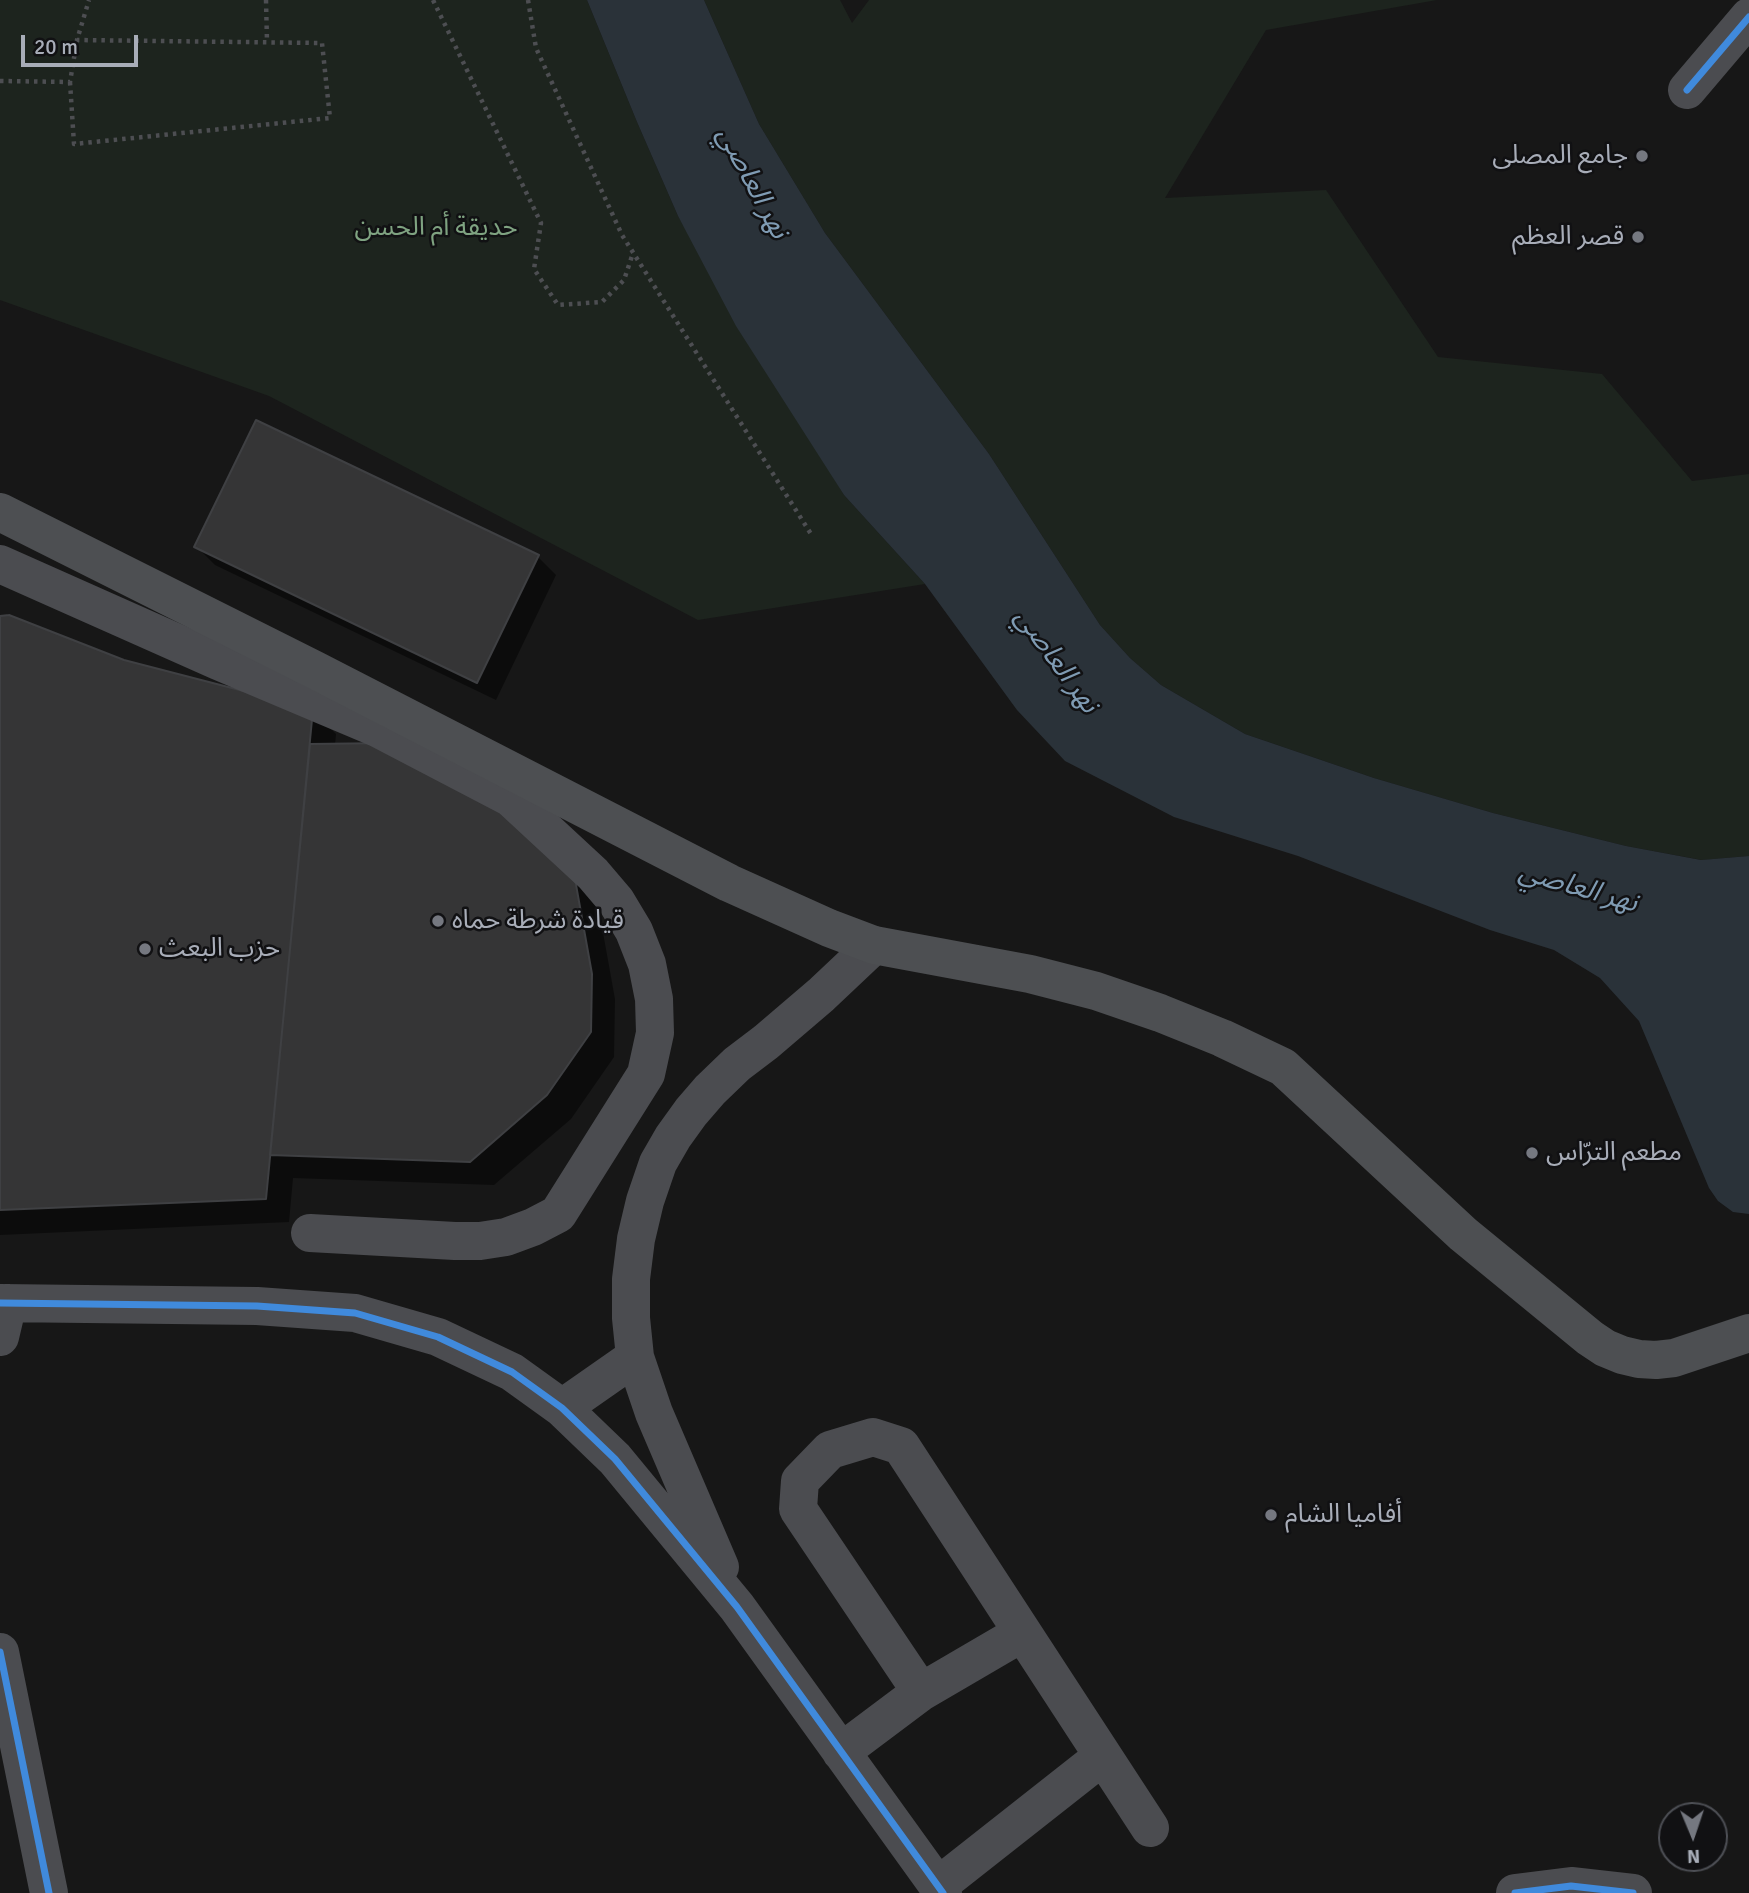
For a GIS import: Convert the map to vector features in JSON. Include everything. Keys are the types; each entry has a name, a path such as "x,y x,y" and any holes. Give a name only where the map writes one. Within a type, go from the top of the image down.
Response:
{"main road":[{"path":"0,512 729,883 829,928 874,945 1030,974 1096,992 1209,1032 1283,1067 1463,1234 1605,1348 1639,1359 1665,1359 1749,1333"}],"street":[{"path":"1687,90 1749,17"},
{"path":"0,564 377,728 511,798 593,874 616,901 634,931 647,964 654,999 655,1033 646,1074 558,1213 533,1227 506,1237 480,1241 310,1233"},
{"path":"737,1607 654,1413 635,1357 631,1318 636,1239 658,1163 691,1112 737,1064 821,995 874,945"},
{"path":"3,1314 257,1306 355,1313 438,1337 512,1372 562,1408 615,1459 737,1607 940,1889 1103,1756"},
{"path":"562,1408 635,1357"},
{"path":"921,1692 798,1509 800,1481 830,1450 873,1437 901,1446 1150,1828"},
{"path":"841,1752 921,1692 1022,1633"},
{"path":"0,1652 49,1893"},
{"path":"1516,1893 1572,1886 1633,1893"}],"path":[{"path":"77,40 323,43 330,118 75,144 70,82 77,40 89,0"},
{"path":"266,0 267,42"},
{"path":"433,0 541,223 534,269 558,305 602,302 624,280 633,252"},
{"path":"527,0 536,48 622,235 811,534"},
{"path":"0,81 70,82"}],"green space":[{"name":"حديقة أم الحسن","path":"0,0 587,0 678,216 844,495 925,584 698,620 269,396 0,300"},
{"path":"704,0 840,0 852,23 869,0 1437,0 1266,30 1165,198 1326,190 1438,357 1602,374 1692,481 1749,474 1749,856 1702,860 1626,846 1493,813 1374,778 1245,734 1161,685 1130,658 1100,625 989,454 825,233 759,124"}],"water":[{"name":"نهر العاصي","path":"587,0 704,0 759,124 825,233 989,454 1100,625 1130,658 1161,685 1245,734 1374,778 1493,813 1626,846 1701,860 1749,856 1749,1214 1733,1212 1718,1201 1709,1188 1639,1021 1600,978 1554,950 1490,930 1298,856 1174,817 1065,761 1017,710 925,584 844,495 736,326 678,216"}],"building":[{"path":"256,420 539,555 477,683 194,547"},
{"name":"حزب البعث","path":"9,615 124,660 313,709 266,1199 0,1210 0,616"},
{"name":"قيادة شرطة حماه","path":"391,743 525,815 573,868 592,974 591,1032 547,1095 470,1162 270,1155 310,744"}],"cycle path":[{"path":"1687,90 1749,17"},
{"path":"0,1303 257,1306 355,1313 438,1337 512,1372 562,1408 615,1459 737,1607 943,1893"},
{"path":"0,1652 49,1893"},
{"path":"1515,1893 1571,1886 1633,1893"}],"place":[{"name":"جامع المصلى","path":"1642,156"},
{"name":"قصر العظم","path":"1638,237"},
{"name":"قيادة شرطة حماه","path":"438,921"},
{"name":"حزب البعث","path":"145,949"},
{"name":"مطعم الترّاس","path":"1532,1153"},
{"name":"أفاميا الشام","path":"1271,1515"}]}
